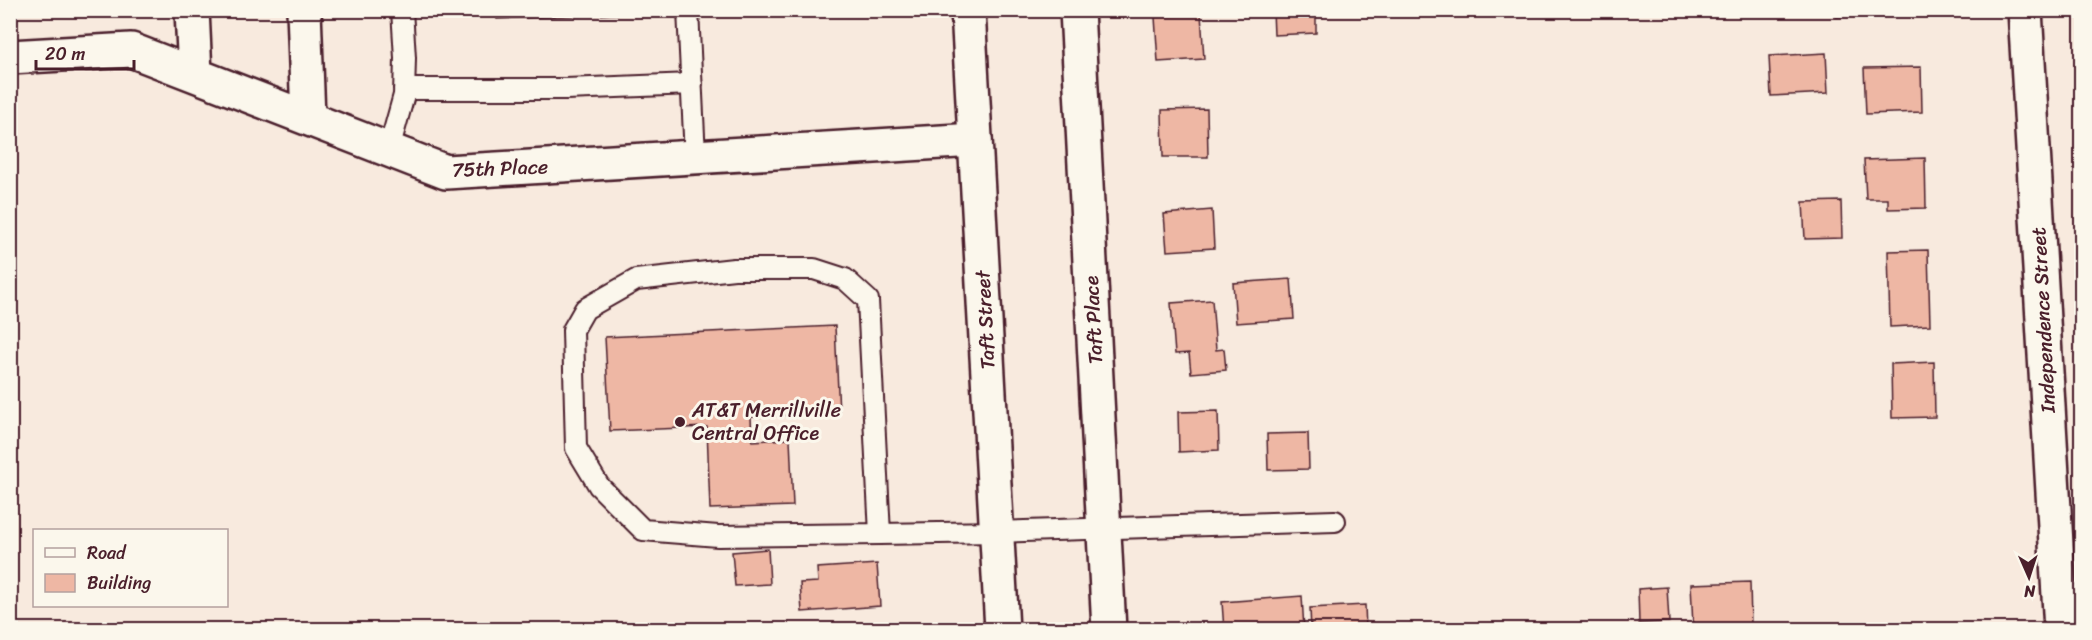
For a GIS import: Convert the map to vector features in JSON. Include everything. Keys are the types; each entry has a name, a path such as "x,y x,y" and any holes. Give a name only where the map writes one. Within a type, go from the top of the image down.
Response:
{"street":[{"path":"192,10 195,74"},
{"path":"304,10 308,118"},
{"name":"Taft Street","path":"968,10 1002,630"},
{"name":"Taft Place","path":"1077,10 1109,630"},
{"name":"Independence Street","path":"2025,10 2061,630"},
{"name":"75th Place","path":"10,57 131,50 446,172 975,140"}],"lane":[{"path":"389,149 405,89 402,10"},
{"path":"688,10 695,157"},
{"path":"405,89 566,89 692,84"},
{"path":"880,534 868,300 845,279 814,269 734,269 636,280 585,309 573,330 576,448 599,486 643,530 718,536 880,534 1335,520"}],"building":[{"path":"451,10 639,10 639,13 497,19 497,13 451,14"},
{"path":"1273,10 1316,10 1316,33 1274,35"},
{"path":"1836,10 1920,10 1920,12 1836,17"},
{"path":"1201,14 1204,59 1158,62 1155,17"},
{"path":"1826,53 1828,93 1771,96 1769,56"},
{"path":"1921,67 1922,112 1866,114 1864,68"},
{"path":"1207,109 1208,157 1163,157 1162,110"},
{"path":"1925,158 1926,208 1888,209 1888,199 1866,199 1864,160"},
{"path":"1841,201 1842,238 1805,239 1803,202"},
{"path":"1212,210 1214,248 1167,251 1164,214"},
{"path":"1928,250 1930,325 1890,327 1888,251"},
{"path":"1291,279 1294,319 1236,323 1233,283"},
{"path":"1212,300 1216,350 1224,349 1226,370 1191,373 1189,353 1175,354 1171,303"},
{"name":"AT&T Merrillville Central Office","path":"835,326 839,413 751,417 752,441 790,439 793,506 710,509 707,427 610,431 605,337"},
{"path":"1934,362 1935,417 1892,418 1891,364"},
{"path":"1218,411 1219,450 1179,452 1178,412"},
{"path":"1308,433 1309,469 1268,470 1267,434"},
{"path":"768,549 770,584 735,586 732,552"},
{"path":"877,564 880,606 802,612 800,583 818,582 817,568"},
{"path":"1750,582 1751,625 1693,627 1691,584"},
{"path":"1667,587 1669,622 1639,623 1638,589"},
{"path":"1302,596 1304,630 1224,630 1222,602"},
{"path":"1365,605 1366,630 1311,630 1310,608"}],"place":[{"name":"AT&T Merrillville Central Office","path":"680,422"}]}
